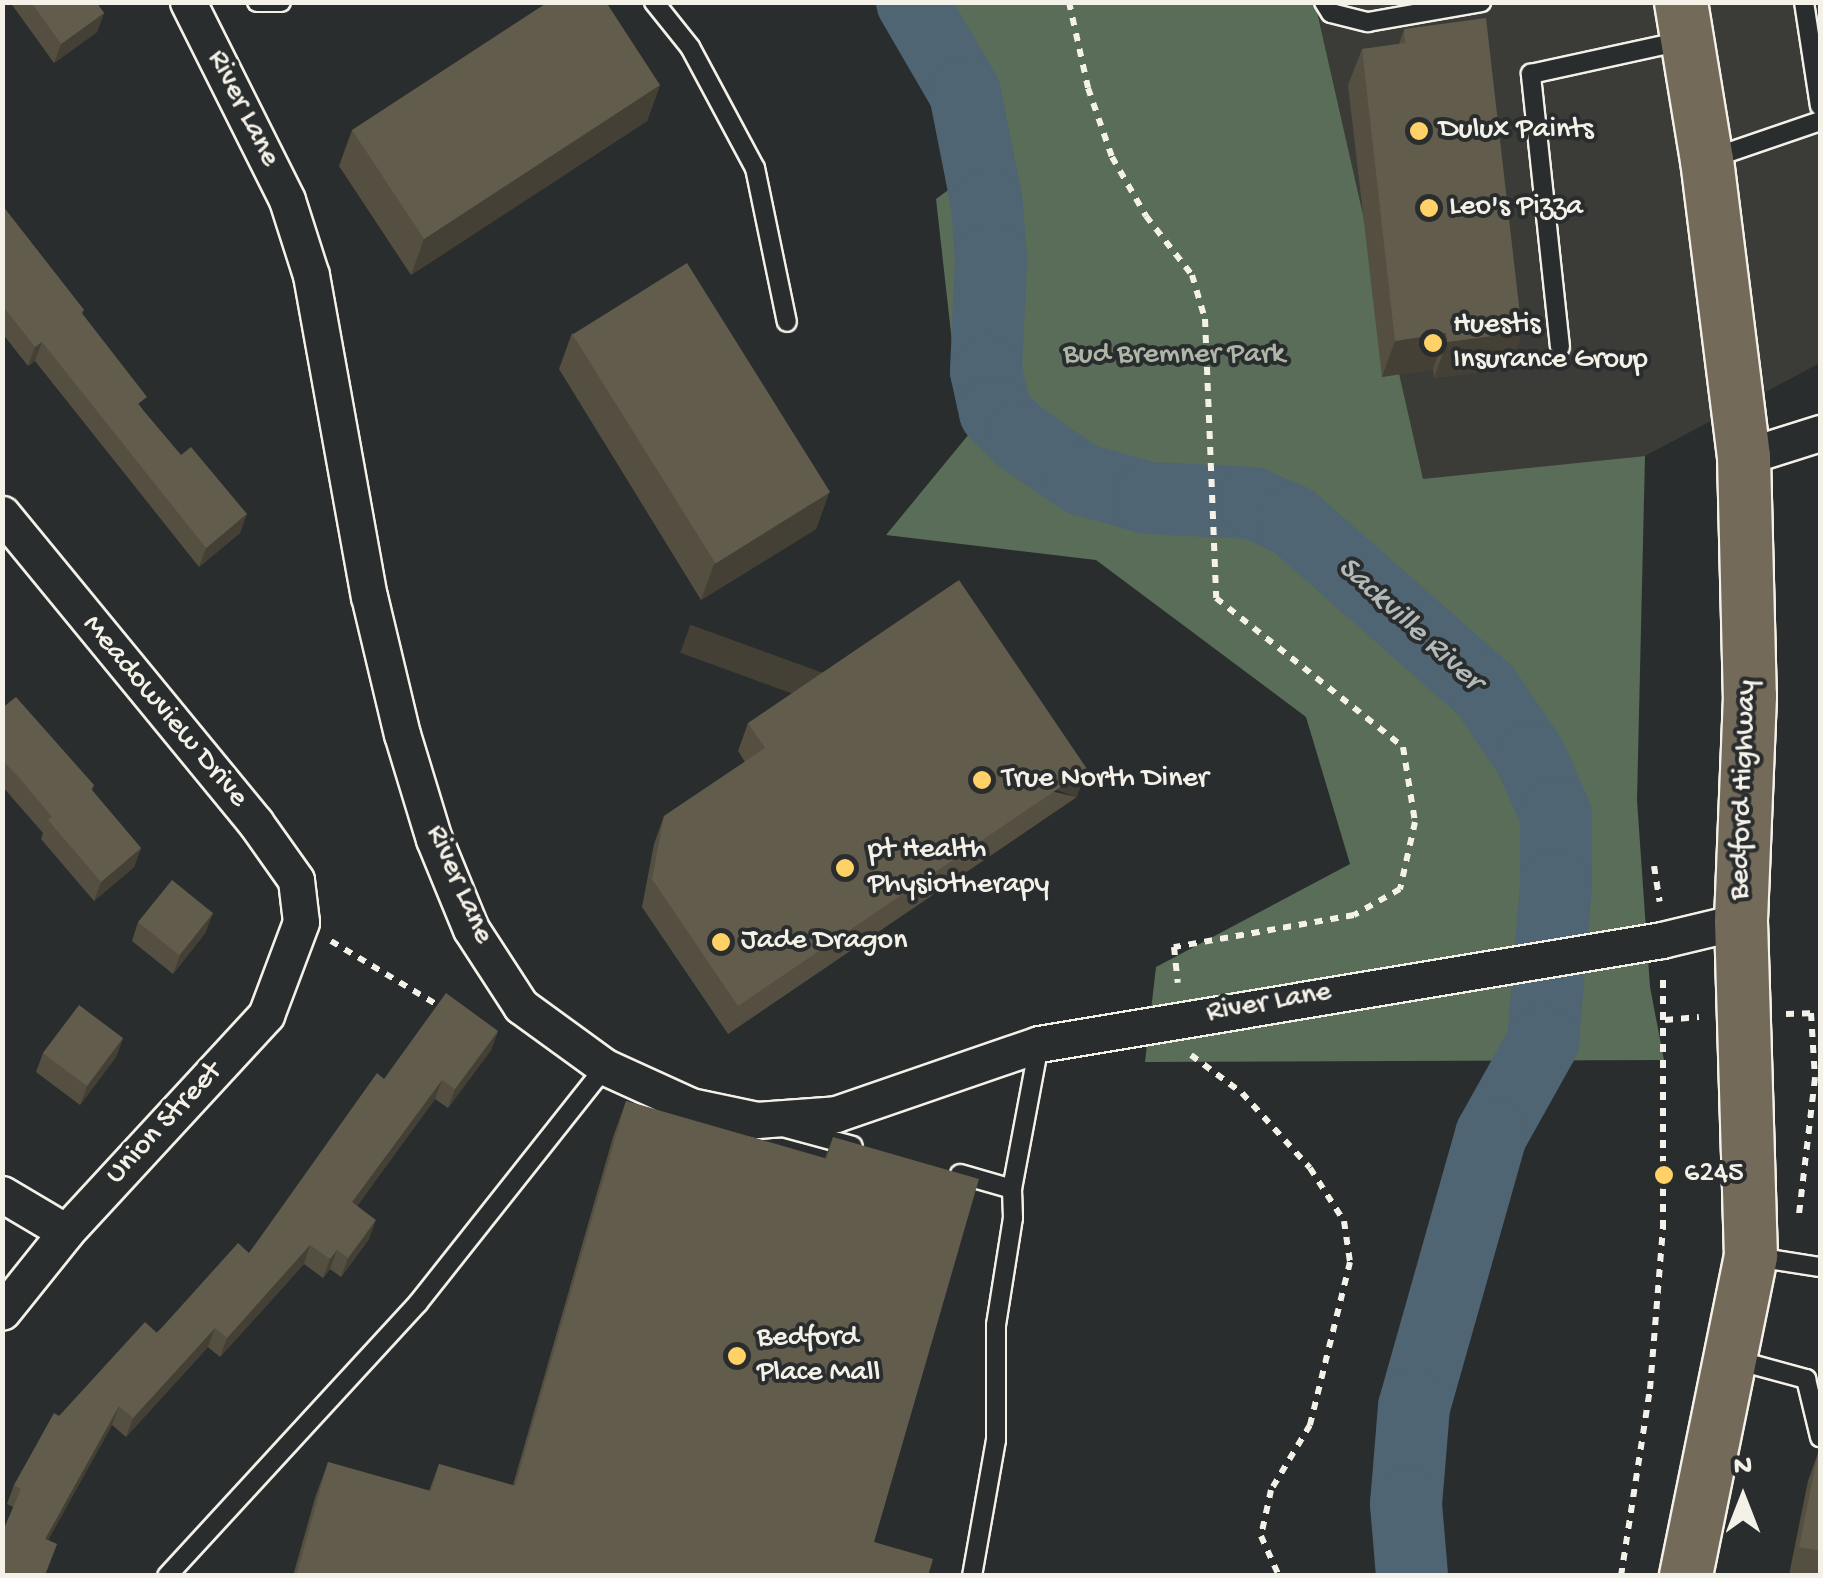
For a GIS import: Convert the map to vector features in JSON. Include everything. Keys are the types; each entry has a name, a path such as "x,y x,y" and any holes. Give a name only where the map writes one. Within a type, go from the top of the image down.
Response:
{"main road":[{"name":"Bedford Highway","path":"1684,21 1707,160 1744,457 1750,696 1741,920 1751,1256 1686,1576"}],"street":[{"name":"River Lane","path":"188,2 287,200 311,275 369,596 402,734 434,839 471,928 522,1006 605,1067 691,1106 758,1120 836,1114 1039,1044 1662,940 1741,920"},
{"path":"1744,457 1820,433"},
{"name":"Meadowview Drive","path":"2,514 255,822 296,880 301,922"},
{"name":"Union Street","path":"2,1312 66,1232 266,1015 301,922"},
{"path":"2,1194 66,1232"}],"lane":[{"path":"258,2 281,2"},
{"path":"654,2 690,47 755,168 787,322"},
{"path":"1324,2 1331,13 1368,22 1481,2"},
{"path":"1804,2 1820,106"},
{"path":"1560,348 1531,74 1684,21"},
{"path":"1707,160 1820,122"},
{"path":"972,1576 996,1440 996,1325 1013,1218 1012,1189 1039,1044"},
{"path":"167,1576 418,1303 605,1067"},
{"path":"758,1120 867,1149"},
{"path":"940,1169 1012,1189"},
{"path":"1751,1256 1820,1267"},
{"path":"1730,1358 1806,1379 1820,1437"}],"path":[{"path":"1069,2 1088,88 1112,158 1146,216 1192,275 1204,319 1209,367 1214,561"},
{"path":"1620,1576 1650,1389 1662,1228 1662,940 1654,866"},
{"path":"301,922 430,1004 448,1010"}],"shaded area":[{"path":"1315,3 1820,3 1820,363 1645,456 1423,480"}],"green space":[{"name":"Bud Bremner Park","path":"878,3 1315,3 1423,479 1645,456 1637,800 1650,987 1664,1060 1145,1062 1156,967 1350,864 1306,717 1096,560 886,535 969,434 952,342 936,199 985,163 957,105"}],"building":[{"path":"31,2 96,2 104,13 61,44"},
{"path":"548,2 606,2 660,85 424,239 352,130"},
{"path":"1486,18 1522,332 1447,342 1446,333 1395,341 1362,49 1405,43 1404,29"},
{"path":"2,205 147,397 138,404 181,455 191,447 247,514 206,548 42,342 35,347 2,305"},
{"path":"687,263 830,492 716,564 573,335"},
{"path":"959,580 1087,769 738,1006 652,879 664,816 765,748 748,723"},
{"path":"16,697 94,785 91,789 141,848 101,882 2,760 2,708"},
{"path":"172,880 213,913 179,955 138,922"},
{"path":"446,993 498,1031 455,1089 442,1080 352,1202 376,1220 348,1258 337,1250 330,1259 310,1245 227,1338 215,1328 133,1418 119,1406 45,1539 57,1544 44,1576 2,1576 2,1533 21,1489 14,1485 54,1413 59,1416 145,1322 157,1333 238,1243 249,1253 377,1073 384,1079"},
{"path":"79,1005 123,1038 87,1086 43,1053"},
{"name":"Bedford Place Mall","path":"626,1101 827,1159 833,1137 979,1179 874,1542 933,1559 928,1576 296,1576 328,1462 431,1491 439,1464 515,1486"},
{"path":"1820,1454 1820,1551 1799,1547"}],"waterway":[{"name":"Sackville River","path":"912,2 965,93 987,204 991,260 986,371 995,412 1020,437 1081,479 1148,498 1253,503 1293,521 1485,690 1531,758 1556,815 1556,886 1543,1042 1491,1135 1414,1407 1406,1504 1412,1576"}],"place":[{"name":"Dulux Paints","path":"1419,131"},
{"name":"Leo's Pizza","path":"1429,208"},
{"name":"Huestis Insurance Group","path":"1433,343"},
{"name":"True North Diner","path":"982,780"},
{"name":"pt Health Physiotherapy","path":"845,868"},
{"name":"Jade Dragon","path":"721,942"},
{"name":"6245","path":"1664,1175"},
{"name":"Bedford Place Mall","path":"737,1356"}]}
